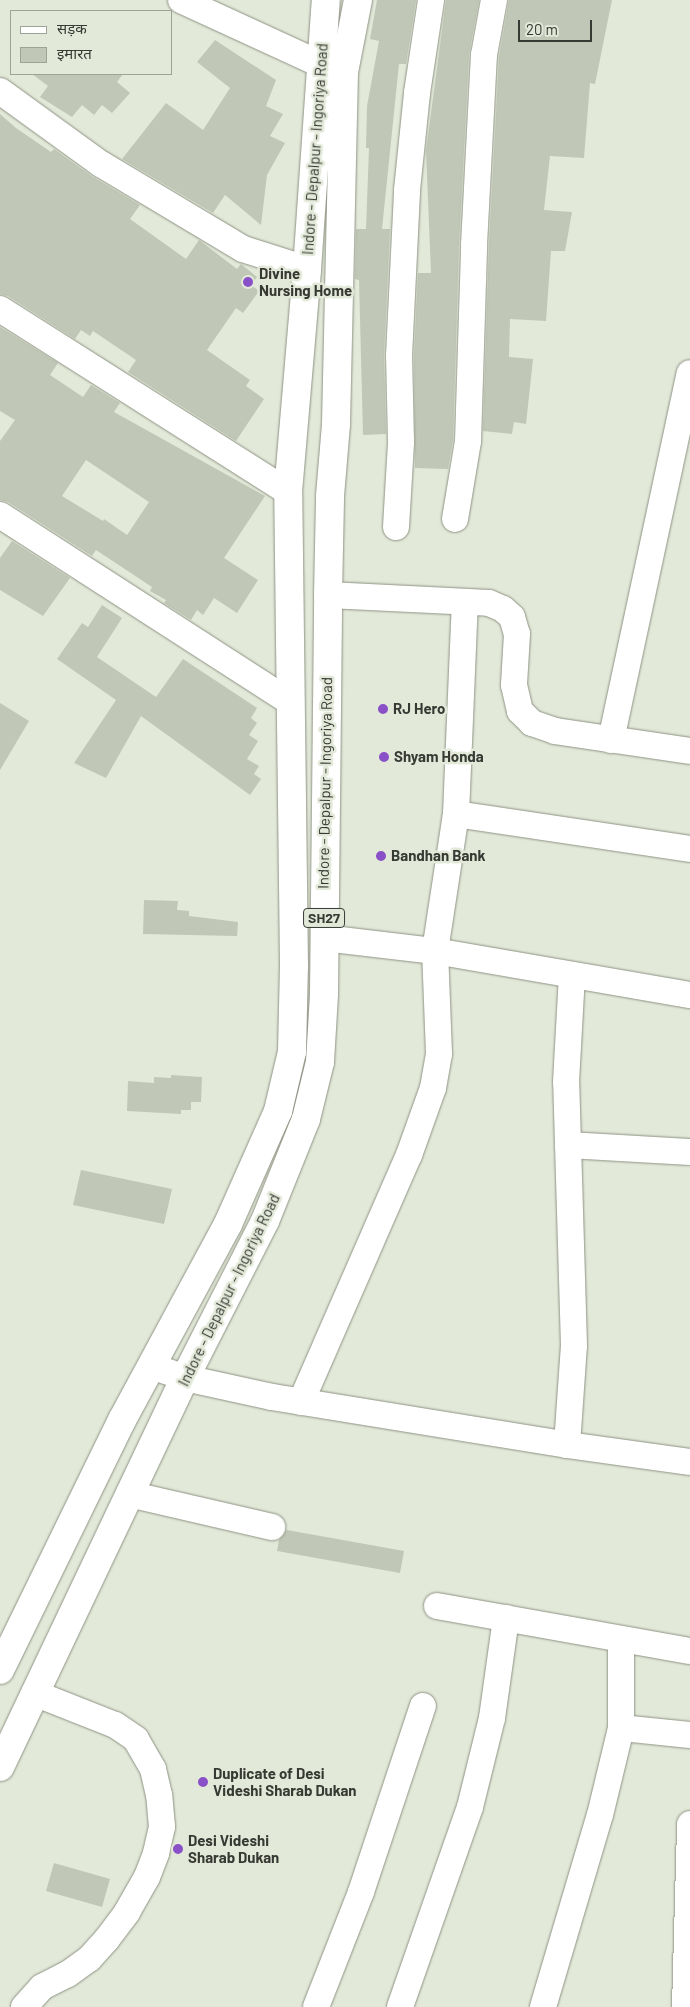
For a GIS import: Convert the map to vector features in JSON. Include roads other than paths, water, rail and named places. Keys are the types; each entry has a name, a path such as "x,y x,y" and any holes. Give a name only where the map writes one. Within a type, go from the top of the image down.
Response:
{"main road":[{"name":"Indore - Depalpur - Ingoriya Road","path":"0,1670 122,1420 236,1206 278,1111 292,1052 294,966 288,492 307,269 326,0"},
{"name":"Indore - Depalpur - Ingoriya Road","path":"0,1767 186,1378 265,1221 306,1120 320,1062 324,994 330,496 336,424 344,72 358,0"}],"street":[{"path":"181,0 320,64"},
{"path":"396,526 401,442 399,356 407,190 417,93 431,0"},
{"path":"455,519 468,441 474,245 484,55 494,0"},
{"path":"0,91 101,164 200,223 244,248 307,269"},
{"path":"0,309 288,492"},
{"path":"611,740 690,373"},
{"path":"0,515 290,702"},
{"path":"328,595 490,603 503,609 512,617 517,634 514,685 520,711 532,723 555,731 690,751"},
{"path":"301,1402 409,1155 433,1088 439,1054 436,951 456,814 465,602"},
{"path":"456,814 690,849"},
{"path":"324,938 436,951 690,995"},
{"path":"567,1445 574,1346 567,1048 572,976"},
{"path":"568,1145 690,1152"},
{"path":"151,1366 186,1378 301,1402 567,1445 690,1462"},
{"path":"130,1494 272,1526"},
{"path":"437,1606 690,1651"},
{"path":"400,2007 477,1781 492,1718 506,1618"},
{"path":"542,2007 600,1815 621,1728 621,1638"},
{"path":"24,2007 42,1987 68,1974 89,1959 107,1939 127,1912 147,1877 156,1853 162,1827 159,1795 153,1769 136,1739 115,1724 34,1693"},
{"path":"316,2007 361,1892 423,1706"},
{"path":"621,1728 690,1735"},
{"path":"685,2007 690,1824"}],"place":[{"name":"Divine Nursing Home","path":"248,282"},
{"name":"RJ Hero","path":"383,709"},
{"name":"Shyam Honda","path":"384,757"},
{"name":"Bandhan Bank","path":"381,856"},
{"name":"Duplicate of Desi Videshi Sharab Dukan","path":"203,1782"},
{"name":"Desi Videshi Sharab Dukan","path":"178,1849"}]}
